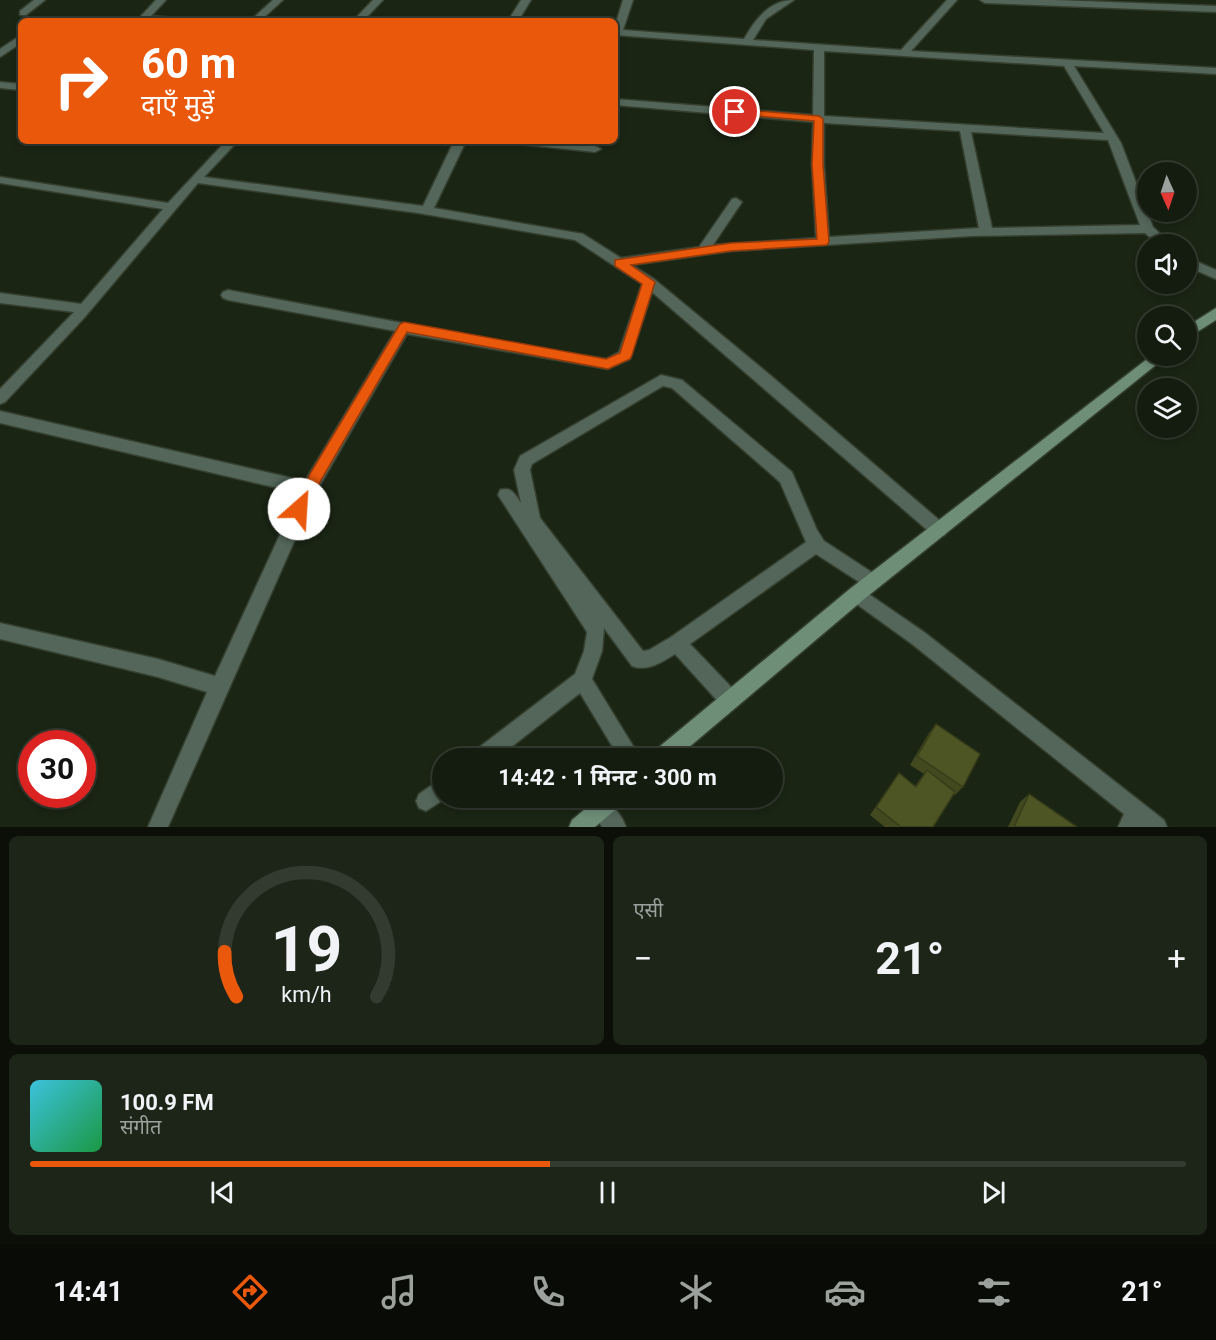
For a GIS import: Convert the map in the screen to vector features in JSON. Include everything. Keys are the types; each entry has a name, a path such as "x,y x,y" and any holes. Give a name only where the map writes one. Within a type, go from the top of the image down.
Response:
{"street":[{"path":"23,13 40,0"},
{"path":"144,18 162,0"},
{"path":"258,18 278,0"},
{"path":"361,18 378,0"},
{"path":"515,18 526,0"},
{"path":"618,27 628,0"},
{"path":"746,43 762,17 789,0"},
{"path":"903,53 952,0"},
{"path":"985,0 1216,9"},
{"path":"618,32 819,50 1216,71"},
{"path":"0,54 18,40"},
{"path":"819,50 818,165 823,242"},
{"path":"1068,64 1112,136 1148,229 1154,234"},
{"path":"0,85 18,87"},
{"path":"618,102 819,119 1112,136"},
{"path":"964,128 986,231"},
{"path":"0,398 84,309 195,179 229,144"},
{"path":"428,210 459,144"},
{"path":"548,144 595,149"},
{"path":"195,179 428,210 579,237 649,282 939,530"},
{"path":"0,180 172,207"},
{"path":"703,251 736,202"},
{"path":"619,263 731,247 986,231 1148,229"},
{"path":"1197,266 1216,275"},
{"path":"228,294 608,364 626,355 649,282"},
{"path":"0,298 84,309"},
{"path":"1197,326 1216,313"},
{"path":"158,827 309,489 404,327"},
{"path":"673,748 857,594 1147,366"},
{"path":"816,544 677,643 652,658 639,660 532,520 522,470 526,460 661,380 669,381 677,384 786,477 797,495 816,544 873,582"},
{"path":"0,417 309,489"},
{"path":"494,748 582,680 593,651 596,631 506,495"},
{"path":"857,594 918,638 1133,819 1157,827"},
{"path":"0,631 158,668 220,687"},
{"path":"677,643 730,700"},
{"path":"582,680 624,748"},
{"path":"426,801 432,796"},
{"path":"579,827 602,808"},
{"path":"609,808 616,827"}],"building":[{"path":"936,724 980,754 963,787 917,756"},
{"path":"927,770 955,792 933,827 901,827 876,807 899,773 916,787"},
{"path":"1029,794 1077,827 1014,827"}],"route":[{"path":"299,509 404,327 541,354 608,364 626,355 649,282 619,263 731,247 823,242 818,165 819,119 735,112"}]}
